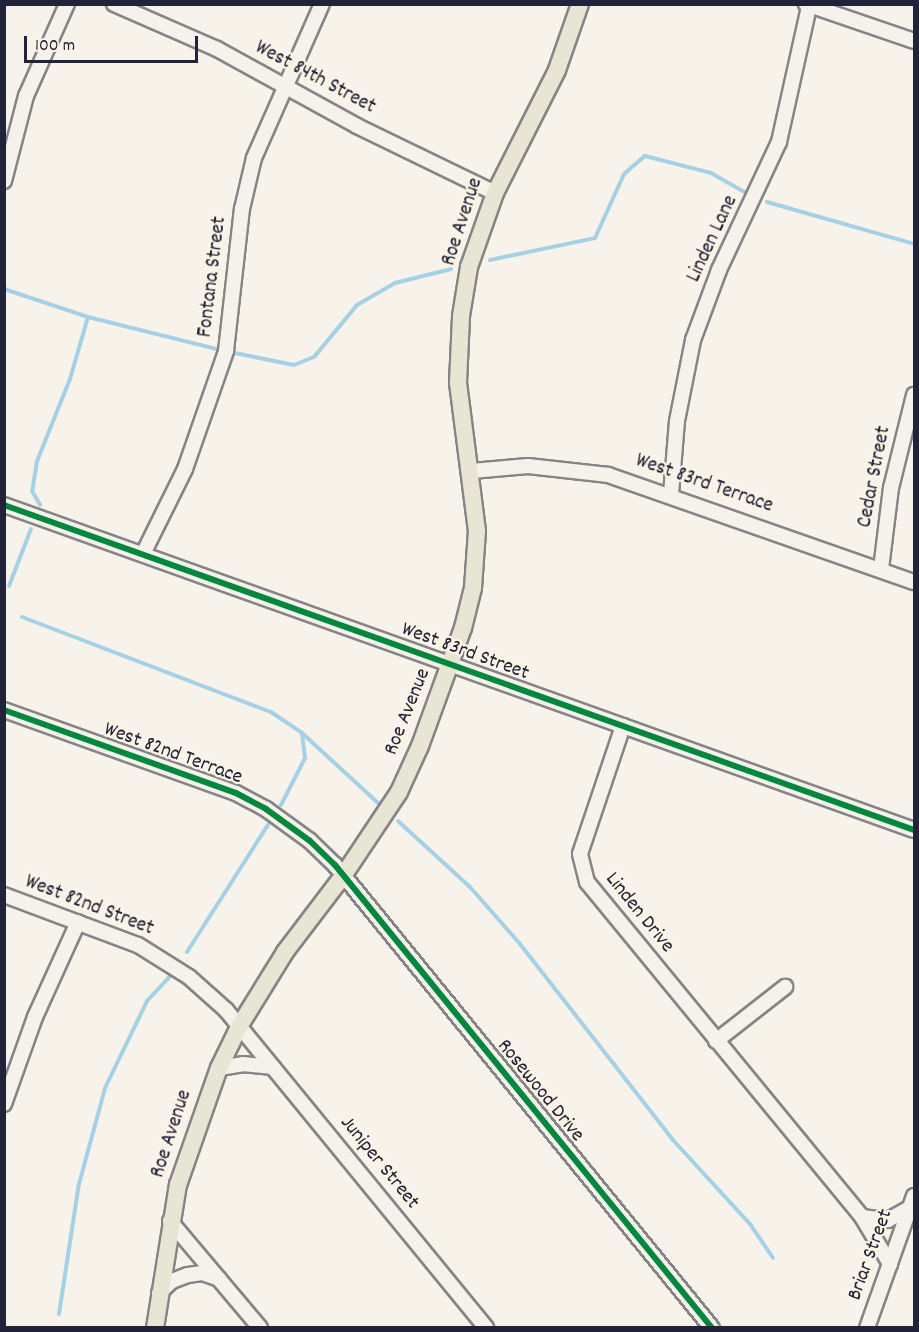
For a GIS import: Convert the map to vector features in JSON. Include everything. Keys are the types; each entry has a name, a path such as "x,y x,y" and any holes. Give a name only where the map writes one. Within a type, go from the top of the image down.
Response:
{"main road":[{"name":"Roe Avenue","path":"155,1328 170,1221 187,1152 219,1068 240,1025 285,952 343,876 399,792 451,663 466,618 477,562 477,507 458,383 459,333 470,264 495,193 557,70 580,4"}],"street":[{"path":"4,181 26,96 68,4"},
{"name":"West 84th Street","path":"114,4 217,50 495,193"},
{"name":"Fontana Street","path":"143,554 185,469 217,382 231,321 248,180 260,140 322,4"},
{"path":"807,6 915,41"},
{"name":"Linden Lane","path":"671,494 677,421 693,340 719,270 779,142 807,6"},
{"name":"Cedar Street","path":"881,569 891,489 915,395"},
{"name":"West 83rd Terrace","path":"471,471 507,466 570,469 608,475 671,494 915,582"},
{"name":"West 83rd Street","path":"4,505 915,830"},
{"name":"West 82nd Terrace","path":"4,710 236,793 291,826 343,876"},
{"name":"Linden Drive","path":"623,726 586,828 580,854 582,867 598,896 862,1217 890,1264"},
{"name":"Rosewood Drive","path":"343,876 712,1328"},
{"name":"West 82nd Street","path":"4,896 78,922 166,961 240,1025"},
{"path":"4,1104 34,1017 78,922"},
{"path":"716,1041 784,987"},
{"name":"Juniper Street","path":"240,1025 486,1328"},
{"path":"219,1068 243,1064 273,1067"},
{"path":"862,1217 881,1221 894,1219 913,1201"},
{"name":"Briar Street","path":"867,1328 913,1201"},
{"path":"170,1221 260,1328"},
{"path":"158,1294 172,1281 195,1273 221,1280"}],"waterway":[{"path":"490,260 595,238 624,174 645,156 711,173 748,194"},
{"path":"767,202 914,244"},
{"path":"235,353 294,365 314,357 357,305 395,283 451,269"},
{"path":"4,289 88,317 70,379 37,461 32,491 40,505"},
{"path":"88,317 216,349"},
{"path":"9,586 31,529"},
{"path":"22,617 271,712 302,733 378,803"},
{"path":"281,805 305,758 302,734"},
{"path":"398,821 470,887 520,944 673,1140 750,1224 773,1258"},
{"path":"187,952 268,825"},
{"path":"59,1314 79,1184 105,1088 147,1001 171,975"}],"cycle path":[{"path":"4,505 914,830"},
{"path":"4,710 236,793 266,809 310,841 335,865 712,1328"}]}
